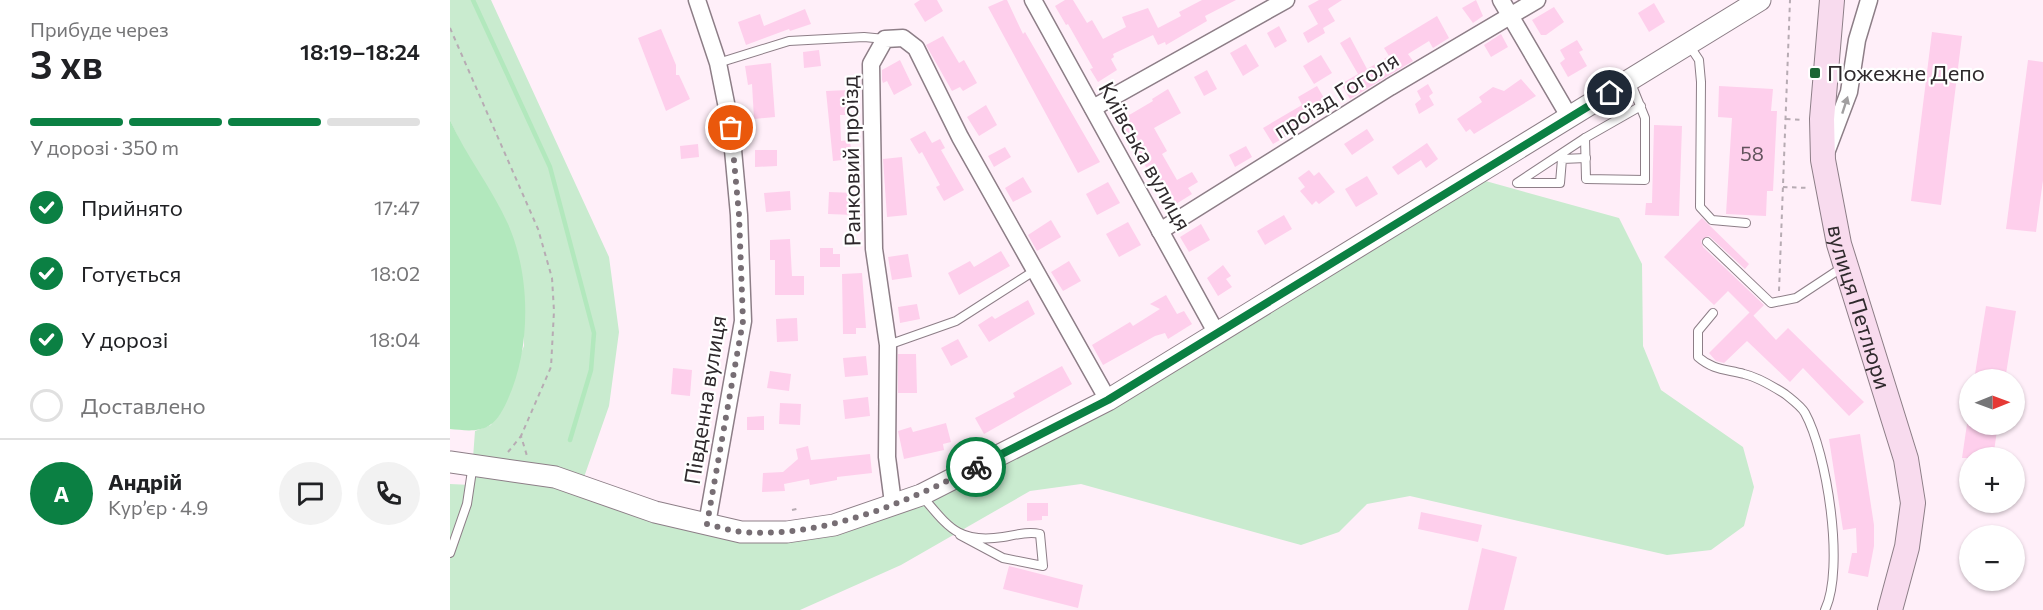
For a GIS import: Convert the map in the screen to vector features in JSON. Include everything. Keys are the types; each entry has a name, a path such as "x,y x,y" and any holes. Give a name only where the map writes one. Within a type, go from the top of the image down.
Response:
{"main road":[{"name":"вулиця Петлюри","path":"1832,0 1822,119 1823,160 1846,265 1906,459 1913,503 1907,547 1890,610"}],"street":[{"name":"Південна вулиця","path":"697,0 718,63 731,128 739,215 743,321 707,524"},
{"name":"Київська вулиця","path":"1033,0 1217,334"},
{"path":"1093,108 1286,0"},
{"path":"1501,0 1570,118"},
{"name":"проїзд Гоголя","path":"1160,231 1380,93 1537,0"},
{"path":"450,462 555,477 655,512 741,532 787,532 834,525 894,502 921,495 1108,400 1760,0"},
{"path":"1823,160 1849,92 1857,40 1869,0"},
{"path":"885,39 903,38 916,48 960,137 1108,400"},
{"name":"Ранковий проїзд","path":"885,39 871,64 874,249 888,345 887,457 894,502"}],"lane":[{"path":"718,63 789,41 864,37 885,39"},
{"path":"1689,44 1700,60 1700,207 1712,220 1746,223"},
{"path":"1585,138 1586,179 1645,180 1645,118 1630,81"},
{"path":"1586,158 1562,159 1560,183 1517,183 1585,138 1641,106"},
{"path":"1707,242 1771,303 1796,298 1846,265"},
{"path":"888,345 956,321 1034,271"},
{"path":"1713,313 1698,331 1698,357 1710,368 1746,374 1784,394 1804,411 1816,442 1832,519 1834,574 1825,610"},
{"path":"450,554 467,504 473,464"},
{"path":"921,495 960,535 1003,558 1043,566 1040,534 1032,532 987,539 960,535"}],"path":[{"path":"1778,303 1790,0"},
{"path":"450,28 538,229 552,278 554,310 551,367 521,436 525,452 538,474"}],"shaded area":[{"path":"450,0 491,0 609,257 619,332 609,406 583,480 740,541 923,502 1482,180 1619,218 1642,264 1643,346 1661,390 1743,447 1754,487 1744,526 1711,550 1667,555 1410,496 1367,504 1339,532 1301,545 1081,484 1030,491 901,565 800,610 450,610 450,484 471,485 475,431 491,425 524,346 522,278 450,120"},
{"path":"450,120 508,224 516,244 524,289 524,335 516,379 498,417 485,428 475,430 450,429"}],"building":[{"path":"920,0 937,0 943,11 925,22 914,4"},
{"path":"1007,0 1023,34 1025,32 1100,162 1078,173 988,7"},
{"path":"1065,0 1073,0 1087,23 1092,20 1103,39 1126,27 1122,17 1148,8 1158,28 1181,16 1179,12 1202,0 1236,0 1205,16 1207,21 1166,45 1165,42 1158,45 1153,35 1113,54 1114,57 1111,59 1117,70 1098,82 1090,69 1093,68 1055,6"},
{"path":"1319,0 1342,0 1328,9 1335,21 1323,28 1325,33 1308,43 1303,33 1318,24 1308,6"},
{"path":"1476,0 1483,16 1473,23 1462,8"},
{"path":"1654,3 1665,22 1649,32 1638,13"},
{"path":"1554,7 1564,22 1546,35 1541,35 1532,20"},
{"path":"805,9 811,24 790,31 789,29 746,45 738,22 760,14 764,26"},
{"path":"1437,16 1449,38 1433,48 1429,41 1408,54 1413,61 1350,99 1341,84 1358,74 1340,43 1350,37 1367,69 1389,56 1384,48"},
{"path":"1279,26 1287,41 1275,48 1267,33"},
{"path":"661,29 676,65 676,75 679,75 690,99 666,111 638,38"},
{"path":"1932,32 1962,36 1941,205 1911,201"},
{"path":"1501,34 1508,47 1491,57 1484,45"},
{"path":"943,36 959,63 964,60 977,83 963,91 960,87 952,91 926,45"},
{"path":"1577,40 1583,50 1579,52 1587,66 1568,77 1560,63 1565,59 1560,50"},
{"path":"1246,44 1259,66 1243,76 1230,53"},
{"path":"819,50 821,66 804,68 803,52"},
{"path":"1321,55 1332,73 1314,84 1303,66"},
{"path":"900,60 912,85 894,95 887,81 883,83 882,70"},
{"path":"2028,60 2043,62 2043,180 2036,232 2006,229"},
{"path":"771,63 775,117 754,119 752,84 748,85 745,66"},
{"path":"1207,70 1217,89 1204,96 1194,77"},
{"path":"1521,79 1536,96 1474,134 1470,129 1466,132 1457,119 1482,102 1479,97 1493,87 1504,91"},
{"path":"1428,84 1433,93 1429,96 1434,105 1419,114 1415,104 1421,99 1417,91"},
{"path":"1317,86 1331,110 1312,121 1309,117 1289,128 1292,133 1273,144 1263,128 1302,105 1298,97"},
{"path":"1719,86 1773,89 1771,111 1777,111 1773,191 1767,191 1766,216 1726,214 1732,118 1718,117"},
{"path":"1168,89 1181,113 1154,128 1167,151 1162,154 1177,180 1192,172 1198,182 1188,188 1192,194 1176,204 1163,180 1156,184 1119,121 1153,101 1152,99"},
{"path":"849,90 849,115 840,115 841,141 850,140 852,159 833,161 826,91"},
{"path":"986,105 997,125 979,136 967,117"},
{"path":"1654,125 1682,126 1679,216 1645,215 1646,203 1652,203"},
{"path":"1367,129 1374,140 1352,155 1344,144"},
{"path":"925,131 932,143 940,139 945,148 941,150 964,190 944,201 936,187 940,185 922,152 919,154 910,139"},
{"path":"1427,143 1438,159 1426,168 1421,160 1398,175 1392,167"},
{"path":"698,144 699,157 681,159 680,146"},
{"path":"1246,146 1252,157 1235,167 1229,155"},
{"path":"1005,147 1011,157 994,167 988,156"},
{"path":"755,150 777,150 777,166 755,167"},
{"path":"902,157 907,215 887,217 883,159"},
{"path":"1309,170 1314,176 1319,172 1335,192 1319,204 1316,201 1312,205 1300,191 1305,187 1298,178"},
{"path":"1367,176 1378,194 1356,207 1345,189"},
{"path":"1023,177 1032,192 1013,202 1005,188"},
{"path":"1108,182 1120,203 1097,215 1086,194"},
{"path":"790,191 791,210 766,212 764,193"},
{"path":"829,192 855,193 854,215 828,214"},
{"path":"1284,215 1292,229 1265,245 1257,231"},
{"path":"1702,218 1749,264 1745,269 1709,236 1701,240 1703,247 1764,305 1753,316 1728,291 1714,305 1664,257"},
{"path":"1051,220 1061,237 1037,251 1028,235"},
{"path":"1128,222 1141,245 1119,257 1106,234"},
{"path":"1201,224 1210,240 1189,252 1180,237"},
{"path":"790,239 792,276 804,276 804,295 775,295 775,260 770,260 770,240"},
{"path":"820,248 833,248 833,254 840,254 840,267 820,267"},
{"path":"1001,251 1010,266 959,295 948,273 970,261 974,267"},
{"path":"908,254 912,277 892,280 888,257"},
{"path":"1069,261 1081,281 1063,291 1051,272"},
{"path":"1223,265 1231,276 1226,279 1232,287 1218,296 1207,278"},
{"path":"862,273 866,328 856,328 856,334 843,334 842,274"},
{"path":"1166,295 1177,314 1184,311 1192,324 1168,339 1165,333 1155,336 1103,365 1092,345 1130,322 1133,326 1160,309 1150,304"},
{"path":"1028,300 1035,314 989,342 978,325 992,316 995,319"},
{"path":"917,304 920,319 900,323 898,307"},
{"path":"1986,306 2016,311 2007,369 1976,369"},
{"path":"1750,312 1776,340 1788,328 1864,402 1849,416 1803,368 1790,382 1747,341 1724,363 1716,361 1709,353"},
{"path":"797,318 798,341 777,342 776,319"},
{"path":"958,339 968,357 951,366 941,348"},
{"path":"898,354 916,354 917,393 898,393"},
{"path":"866,356 868,375 845,377 843,358"},
{"path":"1062,366 1072,384 984,434 975,418 1015,397 1013,393"},
{"path":"673,368 692,370 690,396 671,394"},
{"path":"770,371 791,374 789,391 767,388"},
{"path":"868,397 870,416 845,419 843,400"},
{"path":"780,403 801,404 800,425 779,424"},
{"path":"764,416 764,430 747,430 747,417"},
{"path":"946,423 951,442 943,444 944,450 904,459 898,431 911,427 913,432"},
{"path":"1860,434 1874,525 1874,546 1868,577 1848,573 1852,553 1857,553 1856,528 1843,530 1829,439"},
{"path":"1965,435 1996,435 1995,447 1964,447"},
{"path":"808,446 811,460 870,454 872,473 837,477 837,480 810,485 809,479 784,484 785,491 762,492 763,473 783,472 798,459 796,449"},
{"path":"1027,503 1048,503 1048,516 1042,516 1042,520 1027,521"},
{"path":"1421,512 1482,525 1478,542 1418,529"},
{"path":"1482,548 1517,557 1504,610 1468,610"},
{"path":"1009,566 1083,585 1078,608 1003,589"}],"waterway":[{"path":"473,0 550,167 594,333 591,370 570,440"}],"way so far":[{"path":"731,128 739,215 743,321 707,524 741,532 787,532 834,525 894,502 921,495 976,467"}],"place":[{"name":"Пожежне Депо","path":"1815,73"}],"route":[{"path":"976,467 1108,400 1610,93"}]}
